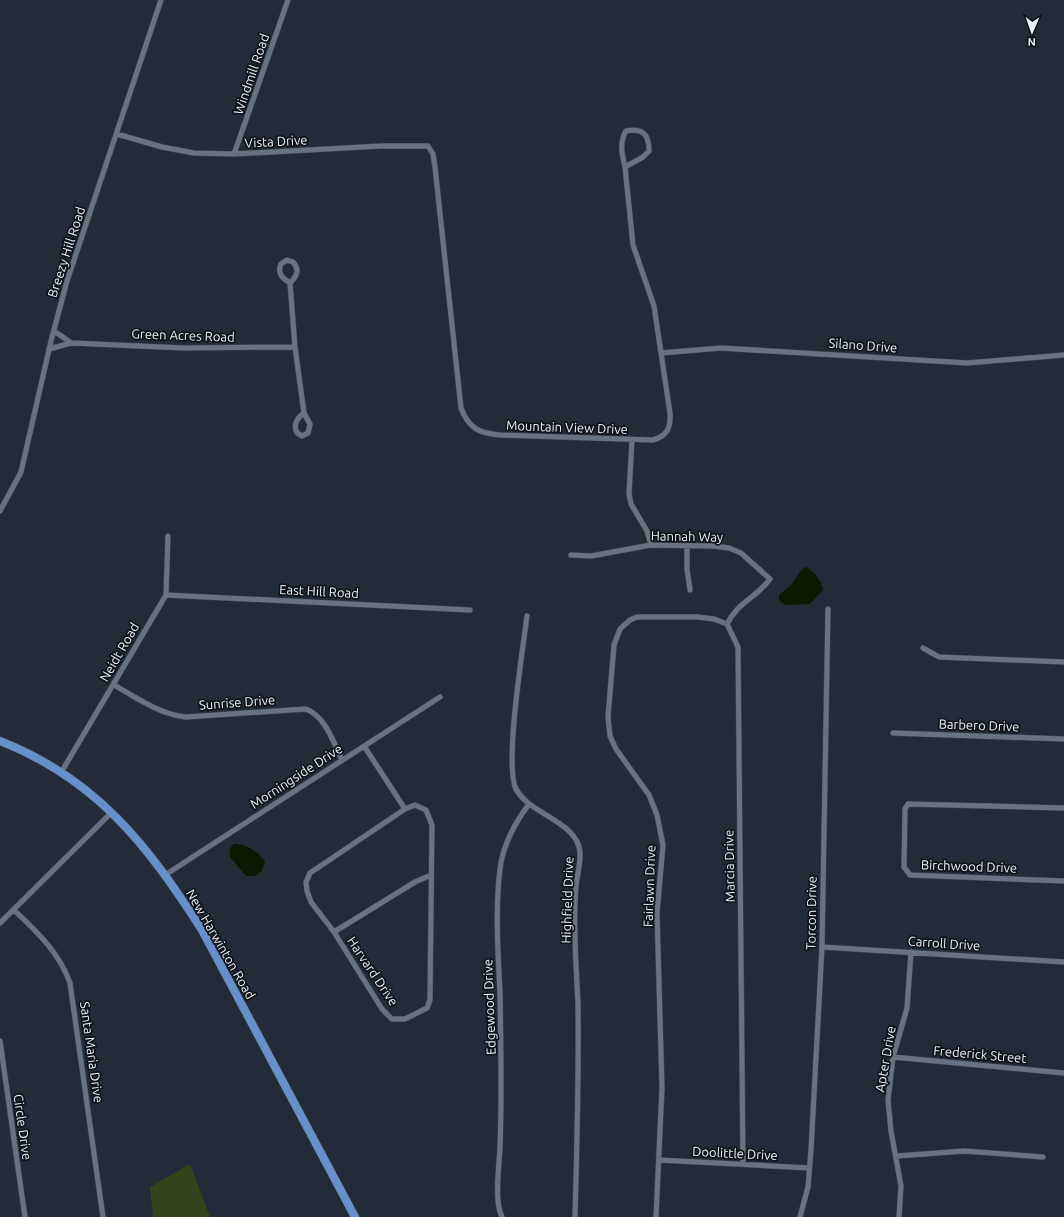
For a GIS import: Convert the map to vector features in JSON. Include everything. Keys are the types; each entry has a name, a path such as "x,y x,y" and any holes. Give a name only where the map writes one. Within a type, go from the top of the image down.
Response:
{"main road":[{"name":"New Harwinton Road","path":"0,741 62,771 112,812 146,850 202,930 355,1217"}],"street":[{"name":"Breezy Hill Road","path":"0,511 21,472 49,349 69,276 161,0"},
{"name":"Windmill Road","path":"234,154 288,0"},
{"name":"Mountain View Drive","path":"433,154 461,408 465,420 471,426 490,434 653,440 666,434 669,429 670,414 654,306 633,245 621,140 626,131 636,129 644,133 649,142 648,151 643,157 625,167"},
{"name":"Vista Drive","path":"117,134 162,147 194,153 234,154 425,145 428,146 433,154"},
{"path":"290,283 295,347 304,413"},
{"path":"54,331 71,343"},
{"name":"Green Acres Road","path":"49,349 71,343 184,348 295,347"},
{"name":"Silano Drive","path":"661,353 721,348 967,363 1064,354"},
{"path":"632,440 629,494 631,504 647,531 651,545"},
{"name":"Neidt Road","path":"62,771 114,685 166,594 168,536"},
{"name":"Hannah Way","path":"570,555 591,556 651,545 724,547 741,552 770,578 764,587 732,613 727,624"},
{"path":"687,545 687,569 690,590"},
{"name":"East Hill Road","path":"166,594 470,610"},
{"name":"Torcon Drive","path":"800,1217 808,1187 822,947 828,609"},
{"name":"Highfield Drive","path":"527,616 512,769 514,784 522,797 529,804 570,832 578,844 580,852 576,888 574,930 578,1004 578,1104 575,1217"},
{"name":"Fairlawn Drive","path":"656,1217 662,1088 658,913 662,867 662,838 657,815 649,795 616,749 610,736 608,717 614,645 620,630 630,620 637,617 698,617 727,624"},
{"name":"Marcia Drive","path":"727,624 738,647 743,1164"},
{"path":"923,648 939,657 1064,662"},
{"name":"Sunrise Drive","path":"114,685 160,711 186,717 306,709 315,713 325,725 342,760"},
{"name":"Morningside Drive","path":"165,876 440,697"},
{"name":"Barbero Drive","path":"893,733 1064,739"},
{"path":"364,746 405,809"},
{"name":"Edgewood Drive","path":"502,1217 500,1213 498,1196 502,1102 498,936 500,876 505,845 529,804"},
{"name":"Birchwood Drive","path":"1064,808 908,804 905,809 904,867 910,875 1064,881"},
{"name":"Harvard Drive","path":"415,806 426,810 432,825 431,875 430,1000 426,1008 405,1019 392,1019 382,1009 334,932 311,902 307,891 306,882 310,873 405,809 415,806"},
{"path":"0,923 112,812"},
{"path":"334,932 415,882 431,875"},
{"name":"Santa Maria Drive","path":"14,910 47,942 66,970 70,983 103,1217"},
{"name":"Carroll Drive","path":"822,947 1064,962"},
{"name":"Apter Drive","path":"899,1217 901,1186 897,1156 891,1131 888,1100 893,1057 907,1008 911,952"},
{"name":"Circle Drive","path":"0,1041 25,1217"},
{"name":"Frederick Street","path":"893,1057 1064,1073"},
{"path":"897,1156 964,1151 1043,1157"},
{"name":"Doolittle Drive","path":"659,1160 809,1168"}],"green space":[{"path":"190,1164 210,1217 153,1217 150,1187"}],"shaded area":[{"path":"806,567 817,577 823,590 810,604 786,605 779,600 779,595 791,585 802,569"},
{"path":"234,844 242,845 255,851 265,861 262,871 255,876 246,876 230,857 230,848"}]}
